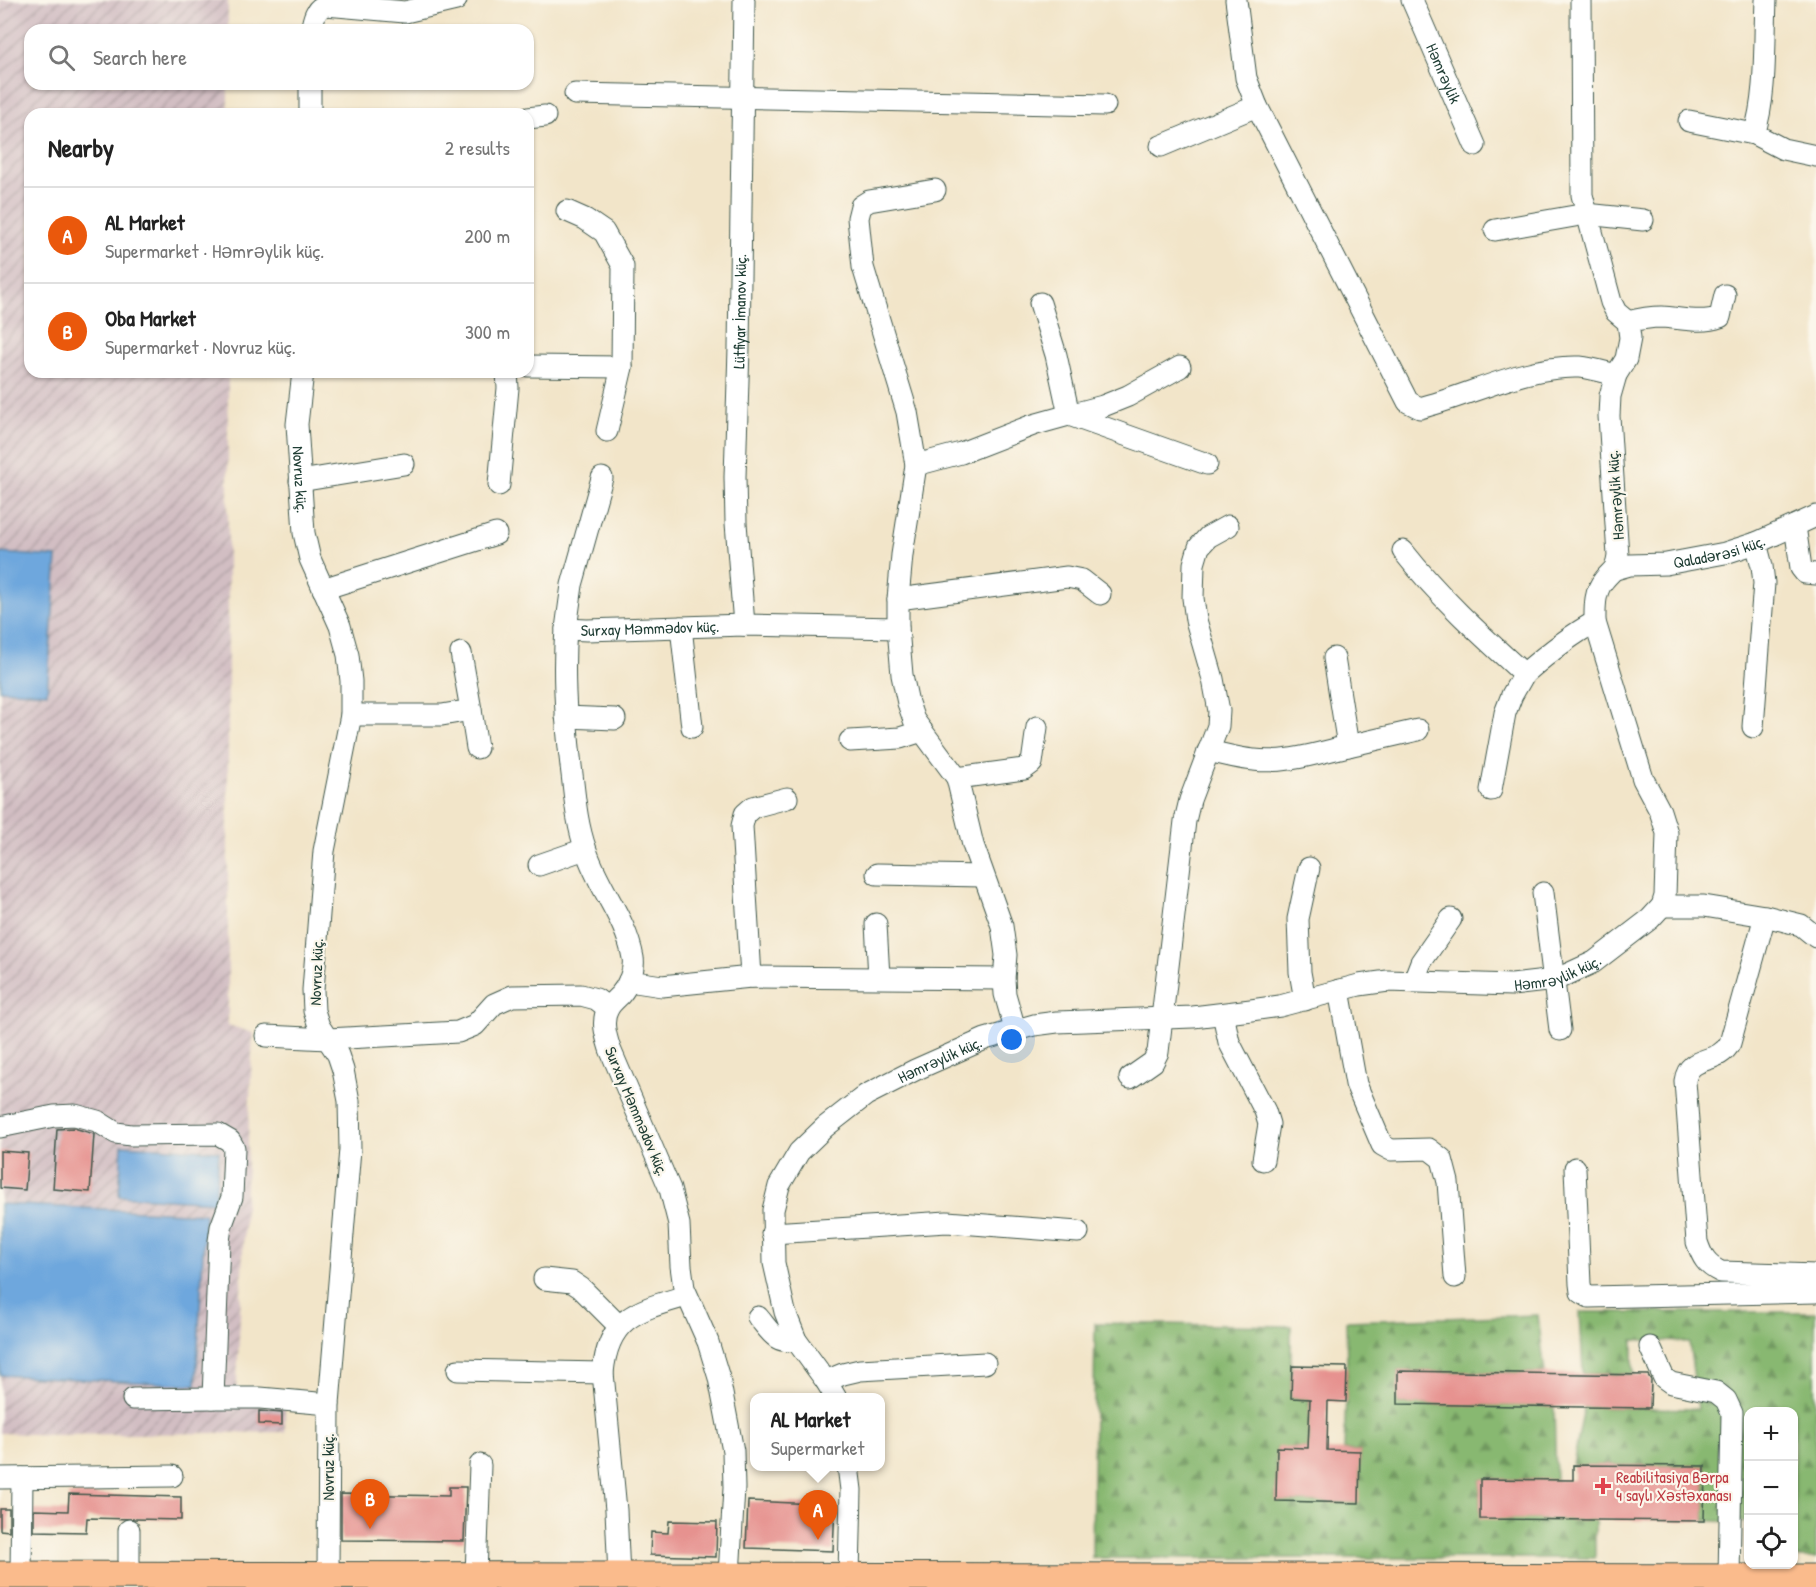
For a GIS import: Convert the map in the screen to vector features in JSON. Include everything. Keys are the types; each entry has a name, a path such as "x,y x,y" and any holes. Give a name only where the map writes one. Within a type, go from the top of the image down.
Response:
{"main road":[{"path":"11,1575 129,1575 334,1581 476,1575 1729,1582 1816,1578"}],"street":[{"path":"313,22 320,7 326,5 405,12 456,0"},
{"name":"Lütfiyar İmanov küç.","path":"744,0 741,258 735,477 744,625"},
{"path":"1236,0 1246,78 1257,106 1408,402 1420,408 1519,376 1553,369 1581,367 1616,375"},
{"name":"Həmrəylik","path":"1412,0 1475,145"},
{"path":"1581,0 1582,195 1611,302 1616,312 1628,322 1662,317 1709,321 1720,317 1725,295"},
{"path":"1754,134 1758,123 1766,0"},
{"path":"310,90 310,108"},
{"path":"575,94 1105,105"},
{"path":"1161,146 1257,106"},
{"path":"1689,121 1754,134 1783,149 1816,156"},
{"path":"935,190 869,201 861,206 858,218 863,267 907,412 916,465 902,555 898,599 902,675 914,720 957,778 973,845 1002,926 1006,955 1005,994 1015,1029"},
{"path":"567,211 585,219 604,232 623,266 622,367 607,431"},
{"path":"1495,230 1586,214 1643,220"},
{"path":"1040,303 1056,355 1069,414"},
{"name":"Həmrəylik küç.","path":"1616,569 1618,540 1609,416 1616,375 1626,359 1630,338 1628,322"},
{"path":"534,366 622,367"},
{"path":"916,465 961,453 1033,424 1102,406 1128,396 1180,367"},
{"name":"Novruz küç.","path":"302,378 297,424 304,533 310,559 340,626 348,655 351,681 351,714 324,851 313,990 314,1011 319,1026 338,1055 349,1101 350,1149 328,1404 334,1581"},
{"path":"499,484 507,378"},
{"path":"1069,414 1207,464"},
{"path":"300,481 404,464"},
{"path":"566,628 572,585 602,478"},
{"name":"Qaladərəsi küç.","path":"1616,569 1630,565 1666,564 1707,556 1756,543 1816,516"},
{"path":"1130,1078 1153,1062 1158,1053 1185,821 1218,726 1219,711 1213,679 1196,620 1193,598 1194,564 1199,547 1208,537 1228,526"},
{"path":"1795,526 1801,568 1805,573 1816,574"},
{"path":"323,589 496,534"},
{"path":"1753,727 1764,583 1756,543"},
{"path":"1403,551 1430,585 1457,613 1524,674"},
{"path":"1616,569 1603,581 1596,596 1596,622 1643,779 1660,811 1667,833 1666,887 1662,906 1704,906 1765,916 1801,925 1816,937"},
{"path":"898,599 1067,577 1082,580 1100,594"},
{"path":"1491,790 1505,713 1524,674 1567,639 1596,622"},
{"name":"Surxay Məmmədov küç.","path":"629,981 634,961 629,938 617,911 594,873 578,820 566,717 564,652 566,628 744,625 898,628"},
{"path":"681,627 692,727"},
{"path":"461,653 477,748"},
{"path":"1334,658 1348,746"},
{"path":"351,714 442,715 471,710"},
{"path":"566,717 615,719"},
{"path":"957,778 1024,769 1032,763 1037,727"},
{"path":"1208,751 1255,760 1291,759 1418,730"},
{"path":"850,741 900,738 922,731"},
{"path":"751,977 742,826 745,814 753,807 787,798"},
{"path":"539,865 585,849"},
{"path":"1305,1000 1299,962 1298,919 1309,868"},
{"path":"877,874 983,876"},
{"path":"1543,893 1560,1030"},
{"name":"Həmrəylik küç.","path":"831,1389 796,1340 785,1312 774,1263 773,1210 779,1186 799,1152 825,1126 866,1095 915,1070 1015,1029 1058,1022 1161,1019 1222,1014 1280,1006 1339,990 1388,981 1414,980 1512,985 1555,980 1594,962 1650,920 1662,906"},
{"path":"1765,916 1726,1051 1694,1064 1686,1072 1697,1242 1708,1266 1720,1272 1816,1275"},
{"path":"1414,980 1421,962 1451,919"},
{"path":"876,924 879,977"},
{"path":"266,1036 328,1039 458,1032 475,1025 494,1004 512,996 581,995 596,999 608,1008 622,993 629,981 662,986 751,977 1004,979"},
{"path":"1339,990 1356,1084 1382,1145 1391,1150 1429,1149 1442,1159 1448,1182 1455,1277"},
{"name":"Surxay Məmmədov küç.","path":"608,1008 604,1029 610,1049 670,1189 679,1224 681,1266 687,1296 708,1342 729,1419 734,1488 729,1576"},
{"path":"1222,1014 1229,1042 1265,1111 1269,1124 1263,1160"},
{"path":"0,1127 54,1116 75,1115 97,1121 116,1133 149,1136 218,1134 230,1141 234,1148 232,1197 221,1227 219,1241 213,1398"},
{"path":"1575,1168 1580,1284 1581,1292 1589,1297 1816,1292"},
{"path":"772,1233 946,1222 1078,1232"},
{"path":"544,1279 572,1282 619,1326"},
{"path":"619,1576 616,1510 603,1373 604,1357 619,1326 636,1312 687,1296"},
{"path":"758,1317 775,1338 786,1342 796,1340"},
{"path":"1650,1347 1664,1378 1671,1383 1716,1392 1726,1400 1732,1413 1729,1582"},
{"path":"831,1389 843,1374 860,1370 985,1363"},
{"path":"458,1370 603,1373"},
{"path":"133,1399 261,1398 328,1404"},
{"path":"476,1575 480,1465"},
{"path":"849,1471 851,1490 849,1576"},
{"path":"0,1478 172,1476"},
{"path":"11,1575 22,1478"},
{"path":"129,1530 129,1575"}],"shaded area":[{"path":"0,0 228,0 228,24 24,24 24,90 228,90 228,108 24,108 24,378 228,378 228,1025 253,1033 236,1404 285,1406 285,1432 59,1435 0,1433"}],"green space":[{"path":"1580,1312 1815,1312 1816,1558 1798,1558 1798,1407 1744,1407 1744,1522 1704,1521 1705,1466 1573,1465 1584,1407 1698,1409 1689,1342 1633,1340 1633,1374 1583,1374"},
{"path":"1538,1315 1545,1373 1398,1371 1398,1404 1554,1406 1556,1480 1480,1479 1480,1518 1595,1520 1595,1558 1092,1558 1095,1323 1291,1326 1291,1398 1310,1399 1308,1448 1277,1448 1276,1501 1358,1503 1360,1451 1344,1450 1346,1321"}],"water":[{"path":"0,553 57,557 47,693 0,690"},
{"path":"122,1145 219,1151 215,1202 119,1196"},
{"path":"0,1204 205,1214 196,1385 0,1375"}],"building":[{"path":"74,1128 94,1134 90,1192 53,1189 57,1129"},
{"path":"0,1151 28,1153 25,1190 0,1188"},
{"path":"1292,1366 1347,1367 1346,1402 1328,1401 1327,1450 1360,1451 1359,1503 1276,1501 1277,1447 1308,1448 1310,1399 1291,1398"},
{"path":"1398,1371 1648,1375 1651,1380 1650,1408 1398,1404"},
{"path":"259,1411 282,1413 282,1425 259,1424"},
{"path":"1573,1465 1705,1466 1704,1521 1480,1519 1480,1479 1573,1480"},
{"path":"449,1487 466,1487 464,1541 341,1540 341,1494 449,1496"},
{"path":"69,1494 181,1497 181,1520 87,1518 86,1532 34,1531 34,1510 68,1511"},
{"path":"748,1501 835,1505 833,1551 746,1548"},
{"path":"0,1509 9,1509 9,1531 0,1530"},
{"path":"669,1521 717,1522 716,1557 650,1555 651,1532 668,1533"}],"place":[{"name":"Reabilitasiya Bәrpa 4 saylı Xəstəxanası","path":"1603,1486"},
{"name":"Oba Market","path":"370,1529"},
{"name":"AL Market","path":"818,1540"}]}
